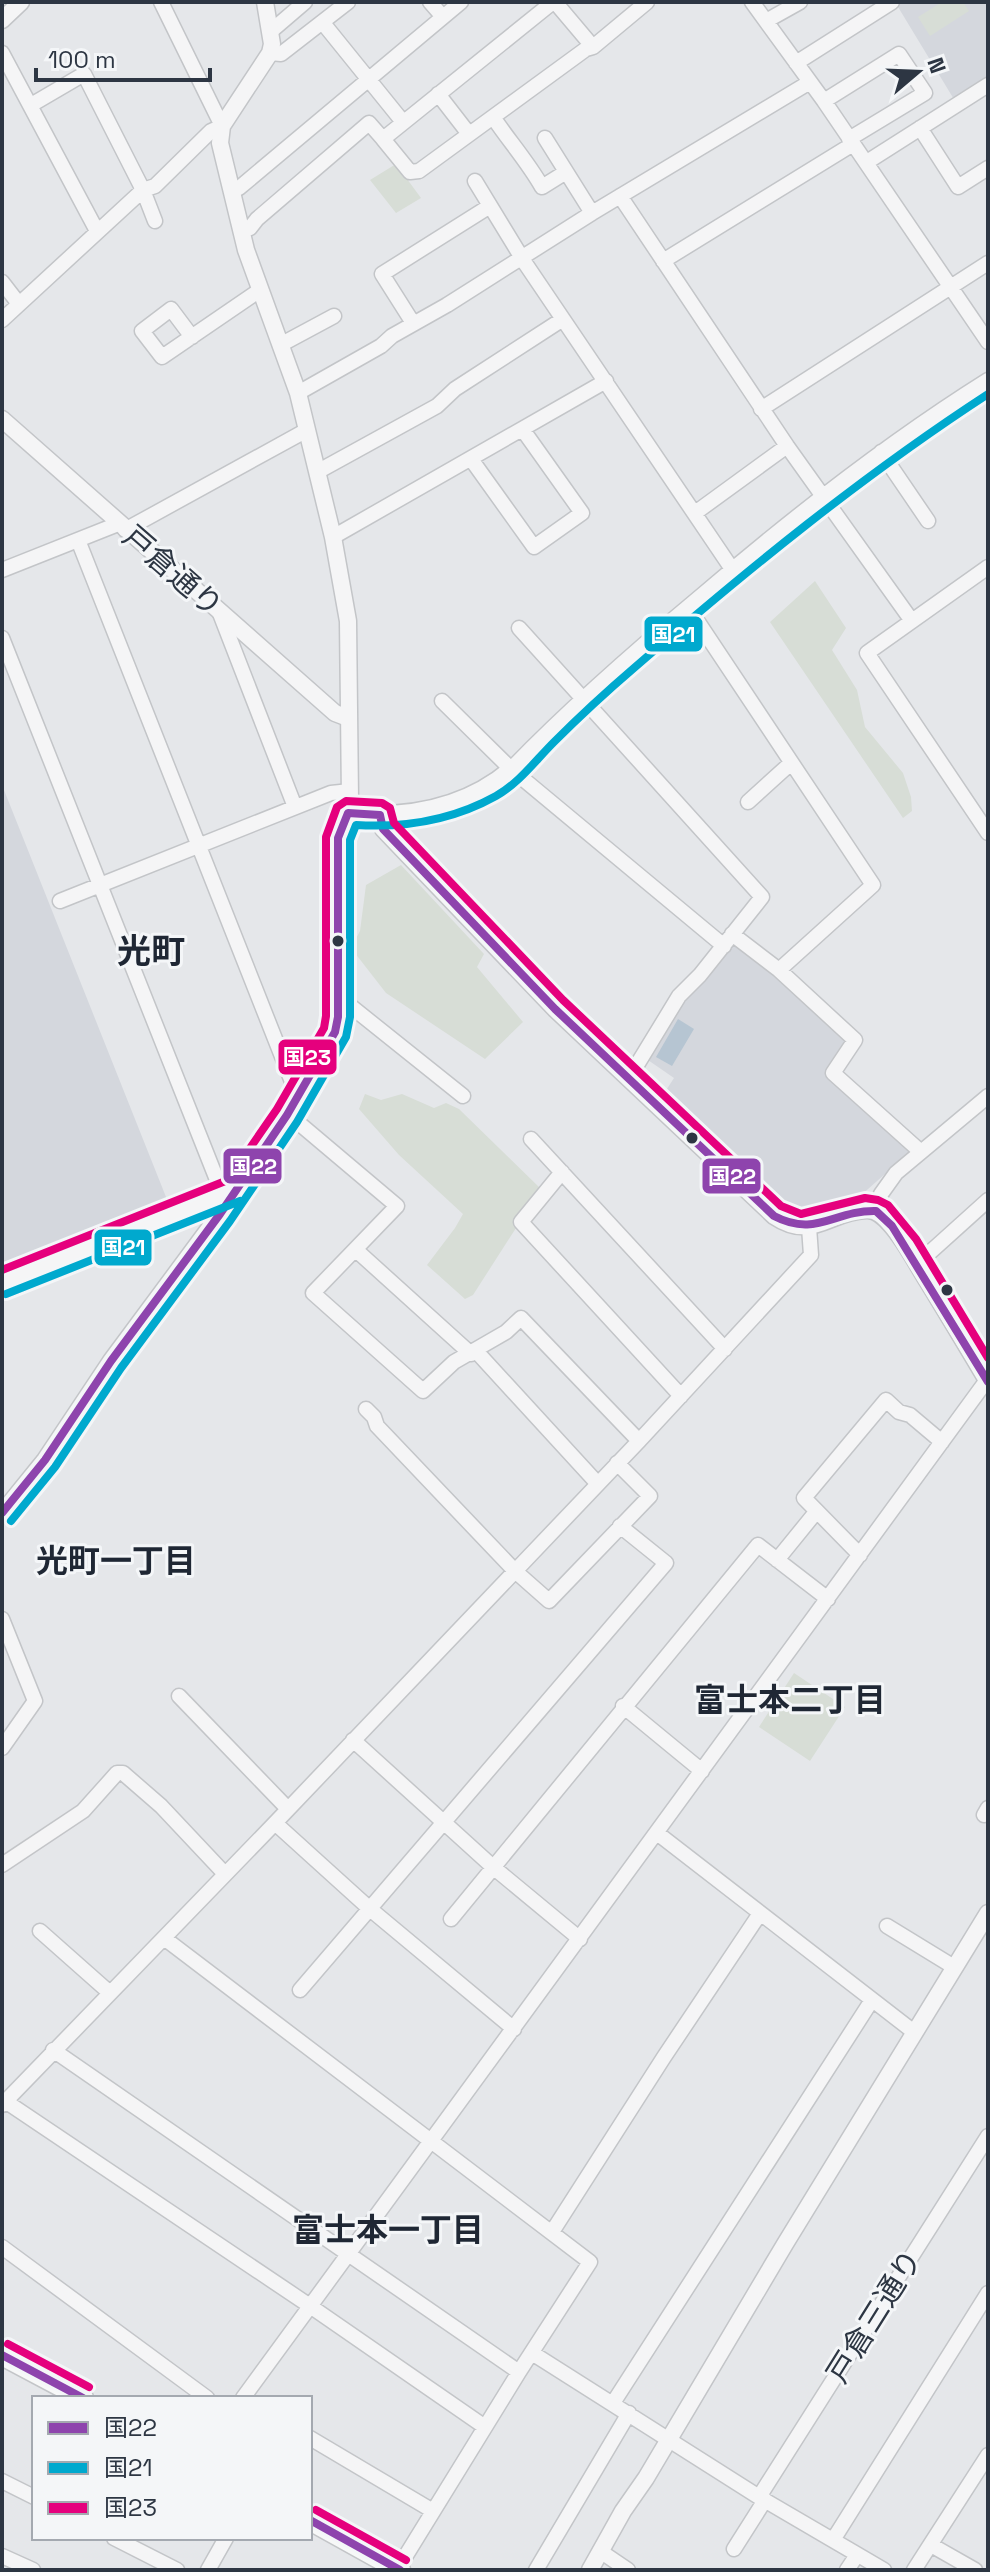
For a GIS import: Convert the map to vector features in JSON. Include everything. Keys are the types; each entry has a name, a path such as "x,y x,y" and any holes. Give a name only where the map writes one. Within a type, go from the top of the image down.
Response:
{"main road":[{"path":"2,2355 79,2396"},
{"path":"312,2521 398,2570"}],"street":[{"path":"2,20 21,2"},
{"path":"161,2 222,126"},
{"path":"2,1513 45,1460 111,1361 165,1292 230,1192 288,1114 335,1032 338,996 338,838 348,813 350,791 348,621 333,537 298,393 241,231 220,143 222,126 270,53 265,2"},
{"path":"270,32 305,2"},
{"path":"270,53 281,54 348,2"},
{"path":"430,2 443,17"},
{"path":"232,190 239,188 461,2"},
{"path":"383,139 554,2 593,47"},
{"path":"241,231 250,228 369,123 410,172 419,171 586,49 593,47 647,2"},
{"path":"752,2 867,162 988,342"},
{"path":"766,21 800,2"},
{"path":"796,63 892,2"},
{"path":"323,23 403,122"},
{"path":"2,53 97,231"},
{"path":"663,261 925,93 899,54 824,101"},
{"path":"31,105 84,74 143,190 155,221"},
{"path":"298,393 381,346 413,323 810,82"},
{"path":"867,162 988,85"},
{"path":"438,94 469,134"},
{"path":"493,117 542,187 566,172"},
{"path":"2,320 143,190 155,186 211,131 222,126"},
{"path":"920,128 958,187 988,168"},
{"path":"545,138 592,213"},
{"path":"475,181 522,258 732,569"},
{"path":"620,196 821,497 912,621"},
{"path":"413,323 382,274 490,206"},
{"path":"761,409 988,263"},
{"path":"2,282 19,304"},
{"path":"192,337 260,290"},
{"path":"280,345 334,316"},
{"path":"317,472 437,406 455,389 563,319"},
{"path":"348,813 380,815 426,811 448,805 495,782 583,698 732,569 881,452 988,380"},
{"path":"333,537 606,381"},
{"name":"戸倉通り","path":"2,419 335,713 348,718"},
{"path":"2,570 78,540 122,527 307,430"},
{"path":"471,459 534,547 582,513 523,430"},
{"path":"695,513 787,446"},
{"path":"881,452 922,504 928,521"},
{"path":"78,540 298,1097"},
{"path":"988,567 867,653 988,833"},
{"path":"688,607 873,885 779,970"},
{"path":"219,611 295,807"},
{"path":"519,628 762,897 700,975 679,996 629,1078"},
{"path":"2,638 100,885 230,1192"},
{"path":"442,701 511,769 728,940 779,970 855,1040 833,1073 921,1152"},
{"path":"748,802 791,763"},
{"path":"60,901 331,793 350,791"},
{"path":"244,2396 778,1663 988,1381 892,1226 876,1211 854,1212 809,1227 790,1225 774,1216 555,1009 383,829 380,815"},
{"path":"338,996 463,1096"},
{"path":"876,1211 888,1182 988,1096"},
{"path":"288,1114 397,1206 313,1293 423,1391 454,1362 506,1332 521,1318 639,1441"},
{"path":"531,1139 725,1349"},
{"path":"562,1172 521,1222 681,1396"},
{"path":"2,1283 230,1192"},
{"path":"917,1264 988,1200"},
{"path":"485,2427 310,2306 3,2103 275,1823 725,1349 811,1255 809,1227"},
{"path":"356,1250 474,1352 598,1484"},
{"path":"860,1555 804,1498 886,1400 942,1442"},
{"path":"366,1409 377,1426 515,1571 549,1601 650,1496 617,1463"},
{"path":"777,1560 816,1512"},
{"path":"300,1990 666,1563 620,1526"},
{"path":"451,1919 758,1545 828,1599"},
{"path":"2,1619 35,1701 2,1748"},
{"path":"179,1696 288,1809"},
{"path":"623,1706 702,1771"},
{"path":"353,1740 493,1867 580,1939"},
{"path":"2,1865 83,1811 117,1773 123,1773 161,1806 225,1874"},
{"path":"275,1823 370,1909 514,2029"},
{"path":"657,1833 914,2032"},
{"path":"590,2570 988,1913"},
{"path":"552,2232 759,1915"},
{"path":"887,1926 954,1967"},
{"path":"40,1931 110,1993"},
{"path":"164,1938 590,2262 398,2570"},
{"path":"613,2403 872,2000"},
{"path":"53,2050 519,2372"},
{"name":"戸倉三通り","path":"734,2549 762,2498 988,2136"},
{"path":"2,2247 204,2396"},
{"path":"833,2540 988,2293"},
{"path":"532,2353 762,2498 884,2570"},
{"path":"536,2570 629,2413"},
{"path":"312,2439 433,2511"},
{"path":"914,2570 988,2455"},
{"path":"2,2481 32,2496"},
{"path":"118,2540 177,2570"},
{"path":"208,2570 225,2540"},
{"path":"931,2545 975,2570"},
{"path":"600,2551 628,2570"},
{"path":"847,2570 857,2555"},
{"path":"2,2556 33,2570"}],"shaded area":[{"path":"895,2 988,2 988,80 955,101"},
{"path":"942,2 963,2 969,11 930,36 918,17"},
{"path":"396,164 421,198 396,213 370,180"},
{"path":"815,581 846,628 832,650 857,690 865,727 903,773 912,811 903,818 770,622"},
{"path":"2,785 170,1207 2,1274"},
{"path":"401,865 484,954 477,967 523,1022 485,1059 386,993 351,948 360,931 366,885"},
{"path":"736,942 850,1039 826,1073 911,1151 859,1197 822,1214 793,1216 770,1203 663,1095 674,1078 645,1058 684,999"},
{"path":"365,1094 381,1100 402,1094 434,1108 446,1103 459,1109 541,1189 473,1295 465,1299 427,1265 463,1214 399,1155 359,1109"},
{"path":"794,1673 845,1707 810,1761 759,1727"}],"water":[{"path":"678,1019 694,1029 672,1066 656,1057"}],"transit line":[{"name":"国21","path":"11,1521 55,1467 121,1368 230,1221 297,1122 346,1037 350,1017 350,840 356,825 392,825 446,817 504,791 613,686 762,560 850,491 988,394"},
{"name":"国23","path":"2,1270 228,1180 277,1109 324,1028 326,837 337,807 346,801 382,803 390,808 394,823 563,1000 781,1206 801,1214 865,1198 888,1205 916,1239 988,1358"},
{"name":"国22","path":"2,1513 45,1460 111,1361 220,1214 287,1115 335,1032 338,1017 338,838 348,813 380,815 383,829 555,1009 774,1216 789,1222 814,1224 848,1214 876,1211 892,1226 988,1382"},
{"name":"国21","path":"6,1294 240,1201"},
{"name":"国23","path":"8,2344 89,2387"},
{"name":"国22","path":"2,2355 79,2396"},
{"name":"国23","path":"316,2510 406,2560"},
{"name":"国22","path":"312,2521 400,2570"}],"district":[{"name":"光町","path":"151,951"},
{"name":"光町一丁目","path":"116,1561"},
{"name":"富士本二丁目","path":"790,1700"},
{"name":"富士本一丁目","path":"388,2230"}]}
